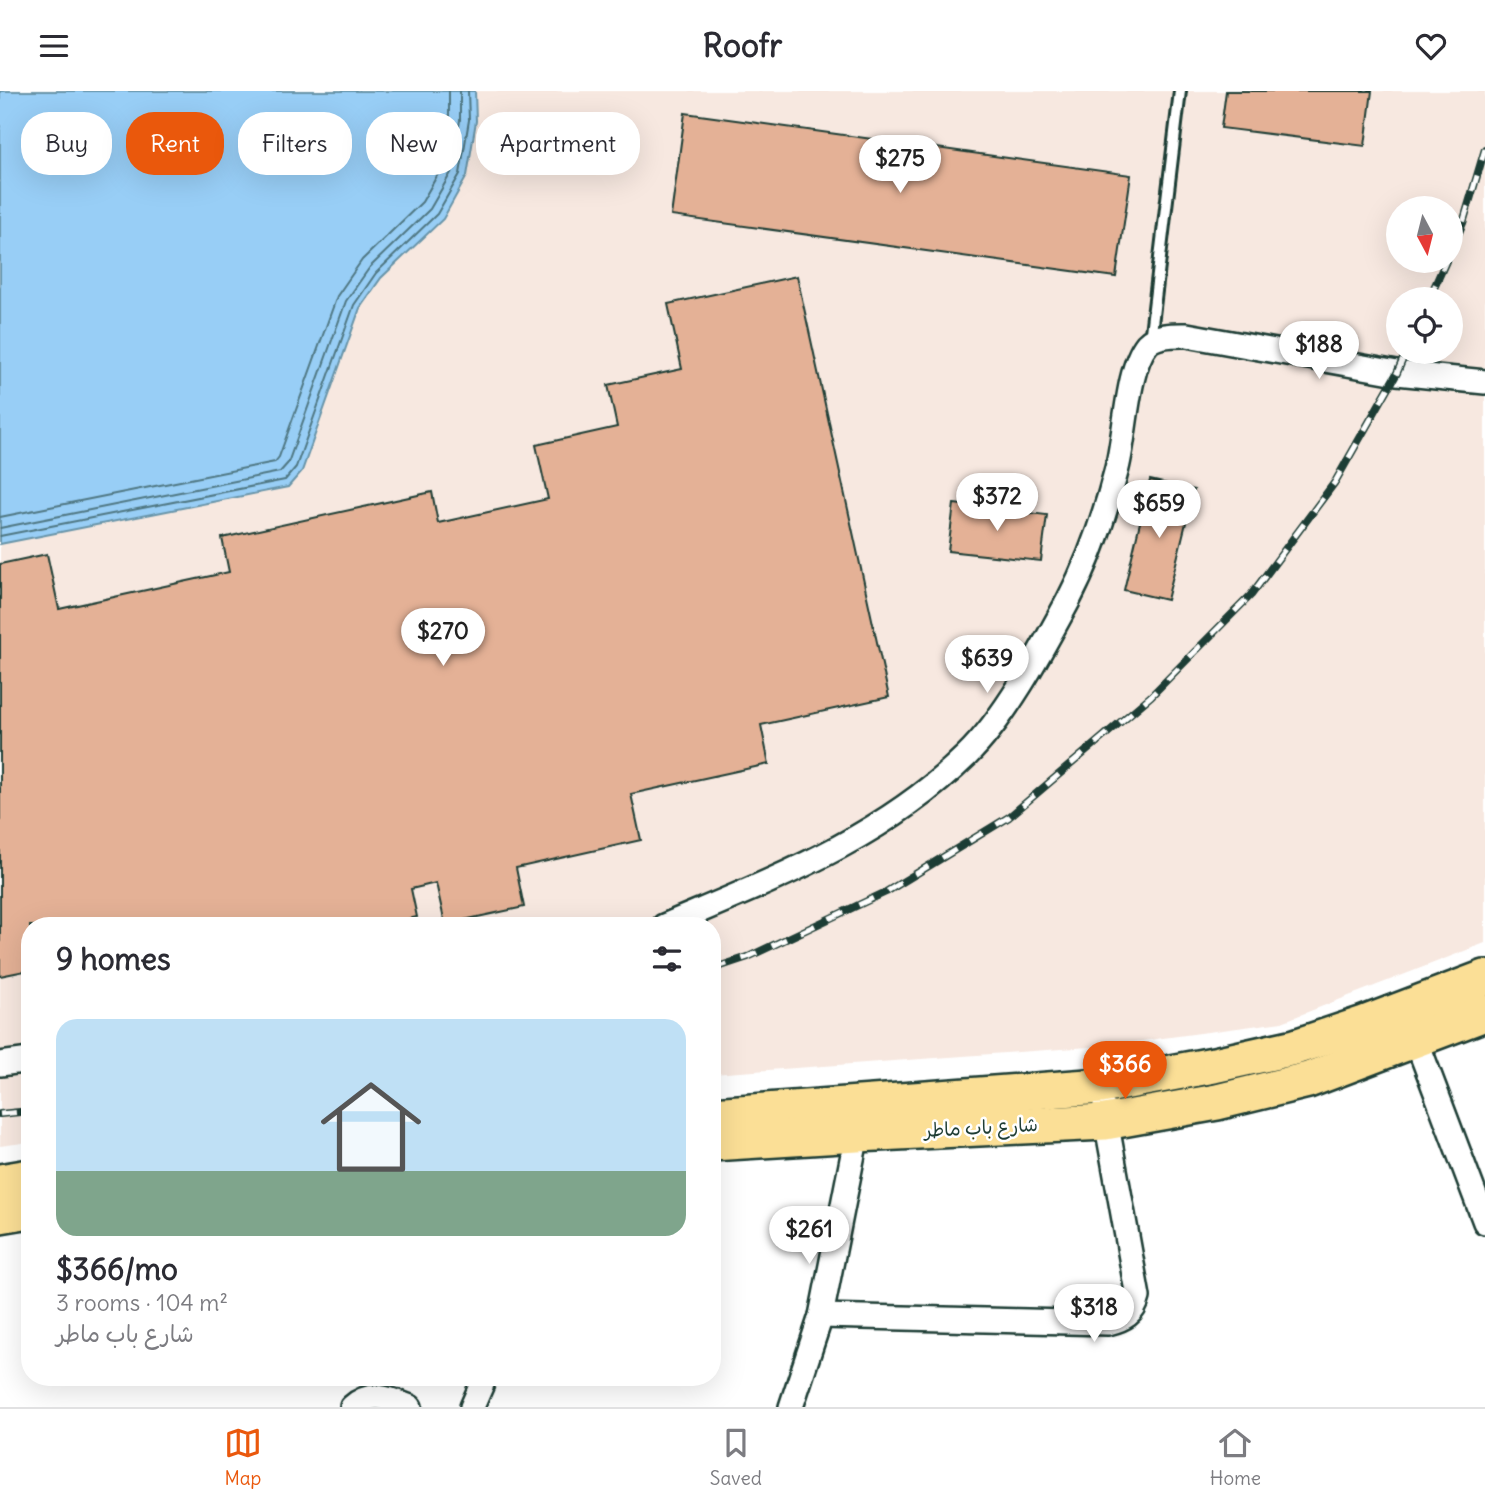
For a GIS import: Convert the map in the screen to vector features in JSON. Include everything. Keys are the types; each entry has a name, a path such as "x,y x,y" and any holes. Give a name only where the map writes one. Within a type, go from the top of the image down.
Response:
{"main road":[{"name":"شارع باب ماطر","path":"721,1115 856,1120 1105,1122 1217,1102 1308,1080 1410,1025 1485,978"},
{"name":"شارع باب ماطر","path":"721,1142 1101,1086 1410,1025 1485,1013"},
{"path":"0,1182 21,1178"},
{"path":"0,1215 21,1212"}],"street":[{"path":"684,917 820,857 877,827 927,792 969,754 1027,673 1069,598 1096,534 1117,471 1134,377 1140,355 1150,341 1166,336 1187,335 1396,373 1485,382"},
{"path":"1410,1025 1485,1222"},
{"path":"0,1064 21,1061"},
{"path":"821,1316 1108,1323 1130,1315 1136,1308 1138,1297 1105,1122 1101,1086"},
{"path":"791,1407 821,1316 856,1120"},
{"path":"471,1407 481,1386"},
{"path":"352,1407 366,1397 378,1396 410,1407"}],"lane":[{"path":"1150,341 1180,91"}],"shaded area":[{"path":"475,91 1485,91 1485,943 1282,1022 1104,1046 721,1073 721,917 21,917 21,1143 0,1146 0,544 288,487 302,471 360,308 381,278 443,219 458,175 462,175 462,163 476,121"}],"water":[{"path":"0,91 475,91 476,121 467,176 443,219 381,278 360,308 302,471 288,487 0,544"}],"building":[{"path":"1226,91 1372,91 1365,146 1221,128"},
{"path":"685,113 1131,175 1116,277 671,216"},
{"path":"797,276 889,697 761,725 769,764 631,794 641,840 516,868 524,907 478,917 443,917 436,883 411,889 417,917 21,917 21,972 0,976 0,564 47,554 59,609 229,572 222,538 432,492 438,523 548,499 536,445 617,427 608,385 682,369 668,304"},
{"path":"1150,480 1194,490 1167,600 1124,590"},
{"path":"954,504 1047,515 1041,561 948,551"}],"railway":[{"path":"1463,223 1485,149"},
{"path":"1434,287 1441,273"},
{"path":"721,966 748,957 886,892 1009,817 1151,696 1251,595 1335,482 1401,364"},
{"path":"0,1114 21,1112"}]}
